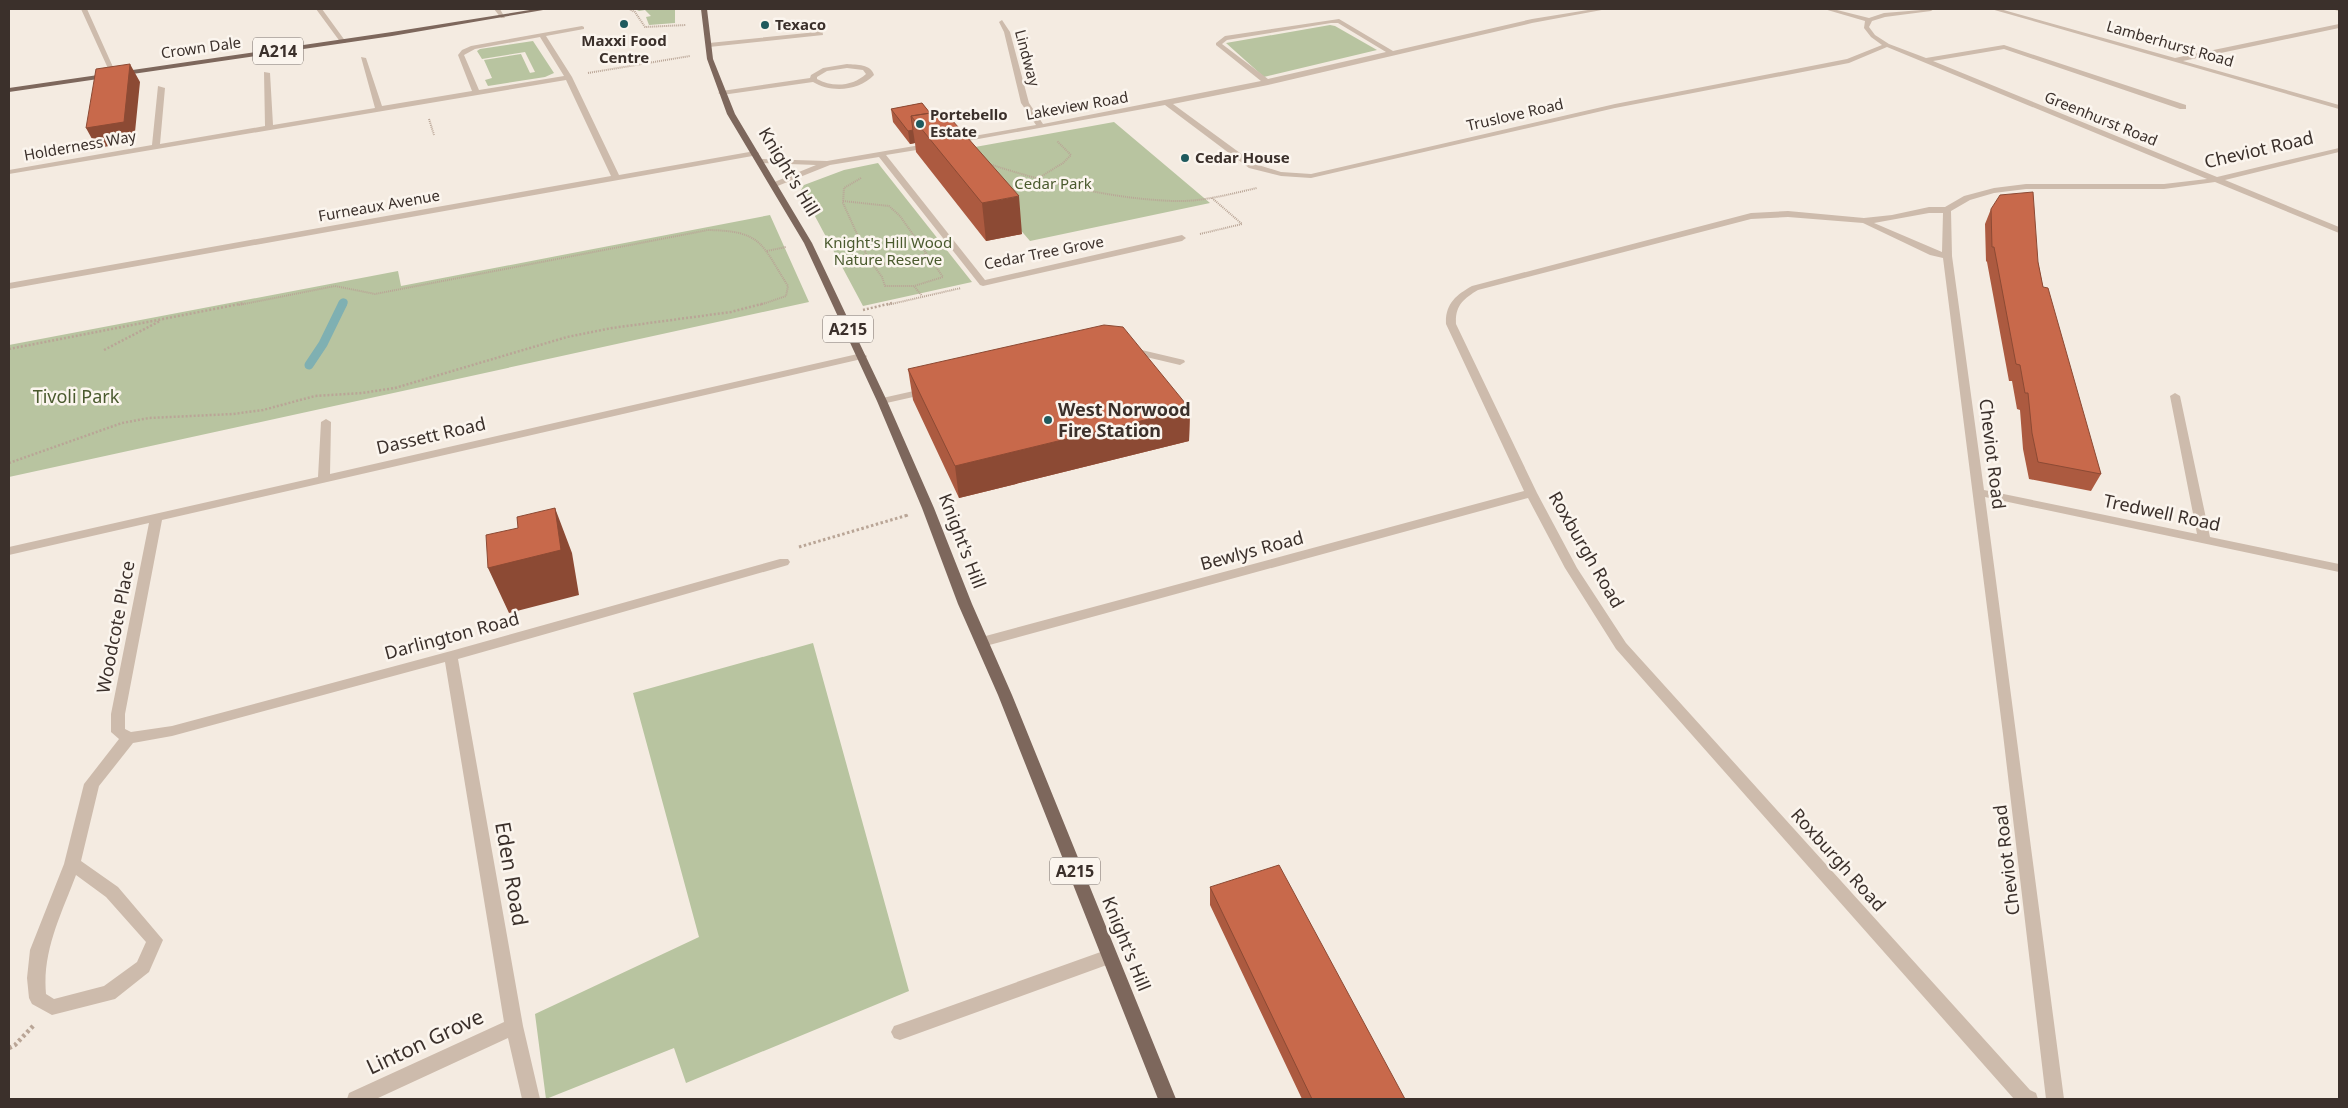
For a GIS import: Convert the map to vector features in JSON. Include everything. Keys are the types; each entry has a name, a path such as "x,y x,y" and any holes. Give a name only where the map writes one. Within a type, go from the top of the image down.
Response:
{"main road":[{"name":"Crown Dale","path":"9,90 343,42 546,9"},
{"name":"Knight's Hill","path":"704,9 708,22 709,49 722,93 732,114 808,243 882,401 928,508 1168,1099"}],"street":[{"path":"84,9 115,75"},
{"path":"319,9 343,42"},
{"path":"497,9 503,17"},
{"name":"Lakeview Road","path":"775,185 828,163 1167,103 1268,83 1532,21 1604,9"},
{"path":"1827,9 1869,20 1884,15 1932,9"},
{"name":"Lamberhurst Road","path":"1994,9 2339,107"},
{"name":"Greenhurst Road","path":"1869,20 1866,26 1870,32 1887,45 2339,230"},
{"path":"1268,83 1218,44 1225,38 1339,21 1392,53"},
{"name":"Lindway","path":"1002,22 1007,32 1025,103 1040,126"},
{"path":"709,49 821,34 818,23"},
{"path":"2177,60 2339,26"},
{"path":"476,92 461,55 464,51 474,47 582,28"},
{"path":"542,35 568,77 616,178"},
{"name":"Truslove Road","path":"1167,103 1252,166 1267,172 1287,176 1311,176 1615,106 1849,60 1887,45"},
{"path":"1923,60 2004,47 2183,107"},
{"path":"363,58 379,108"},
{"path":"722,93 814,80 826,86 848,85 859,83 870,76 870,72 865,68 841,66 818,72 813,76 814,80"},
{"path":"266,73 269,127"},
{"name":"Holderness Way","path":"9,172 568,77"},
{"name":"Holderness Way","path":"156,147 160,88"},
{"name":"Cheviot Road","path":"2055,1099 2010,734 1947,256 1947,210 1956,203 1973,196 2013,188 2052,185 2154,188 2214,180 2339,150"},
{"name":"Cedar Tree Grove","path":"881,154 983,283 1182,238"},
{"name":"Furneaux Avenue","path":"9,286 616,178 757,157 828,163"},
{"name":"Roxburgh Road","path":"1947,210 1929,210 1892,218 1864,221 1788,214 1751,216 1475,288 1459,297 1452,306 1450,314 1452,324 1531,493 1571,568 1620,646 2023,1096 2028,1099"},
{"name":"Roxburgh Road","path":"1864,221 1933,253 1947,256"},
{"path":"1118,347 1180,362"},
{"name":"Dassett Road","path":"9,551 862,356"},
{"path":"882,401 938,389"},
{"path":"2174,396 2204,540"},
{"path":"324,479 326,422"},
{"name":"Tredwell Road","path":"1978,492 2339,568"},
{"name":"Bewlys Road","path":"982,642 1531,493"},
{"name":"Woodcote Place","path":"129,738 118,732 118,714 156,518"},
{"name":"Darlington Road","path":"129,738 172,731 451,656 784,562"},
{"name":"Eden Road","path":"451,656 514,1026 532,1099"},
{"path":"72,864 112,892 155,940 144,967 109,993 52,1007 38,998 36,978 39,950 72,864 92,784 129,738"},
{"path":"900,1032 1109,957"},
{"name":"Linton Grove","path":"356,1099 514,1026"}],"path":[{"path":"629,9 635,12 645,27 708,22"},
{"path":"568,77 709,49"},
{"path":"1036,179 1063,164 1070,155 1070,152 1056,140"},
{"path":"982,162 1036,179 1114,194 1174,201 1212,198 1275,184 1287,176"},
{"path":"843,201 889,206 900,216 943,277 914,286 885,286 882,277 867,256 843,201 844,188 865,176 893,168"},
{"path":"1182,238 1242,224 1212,198"},
{"path":"9,349 334,286 375,294 708,230 730,230 749,233 760,241 788,286 786,296 775,302 731,312 612,328 566,337 395,388 362,393 315,396 263,410 233,414 149,418 122,423 9,463"},
{"path":"767,251 792,246"},
{"path":"873,265 903,262 926,254"},
{"path":"860,310 983,283"},
{"path":"914,286 922,296"},
{"path":"104,350 165,319"},
{"path":"784,562 790,550 928,508"},
{"path":"9,1048 15,1045 52,1007"}],"green space":[{"path":"635,9 675,9 675,23 649,25 646,17 651,16 645,10 639,11"},
{"path":"1330,25 1377,50 1264,77 1226,43"},
{"path":"533,41 554,73 545,77 488,86 485,80 492,78 484,60 521,54 530,73 535,72 525,52 482,59 477,51"},
{"name":"Cedar Park","path":"1114,122 1210,203 1030,241 953,151"},
{"name":"Knight's Hill Wood Nature Reserve","path":"878,163 972,282 863,306 801,190 804,185 844,170"},
{"name":"Tivoli Park","path":"770,215 809,302 9,477 9,345 398,271 401,286"},
{"path":"813,643 909,991 686,1083 674,1048 546,1099 535,1014 699,937 633,693"}],"building":[{"path":"130,64 124,122 86,128 96,69"},
{"path":"922,103 930,113 911,116 913,130 908,131 891,109"},
{"path":"944,111 1019,196 982,203 911,116"},
{"path":"2033,192 2038,262 2043,287 2048,288 2101,474 2038,462 2032,433 2028,393 2025,393 2020,365 2016,364 1994,247 1992,247 1991,209 2000,195"},
{"name":"West Norwood Fire Station","path":"1104,325 1123,327 1190,409 955,466 908,369"},
{"path":"555,508 561,550 488,568 486,535 518,528 517,517"},
{"path":"1279,865 1405,1099 1312,1099 1210,887"}],"waterway":[{"path":"309,365 323,344 343,303"}],"place":[{"name":"Maxxi Food Centre","path":"624,24"},
{"name":"Texaco","path":"765,25"},
{"name":"Portebello Estate","path":"920,124"},
{"name":"Cedar House","path":"1185,158"},
{"name":"West Norwood Fire Station","path":"1048,420"}]}
